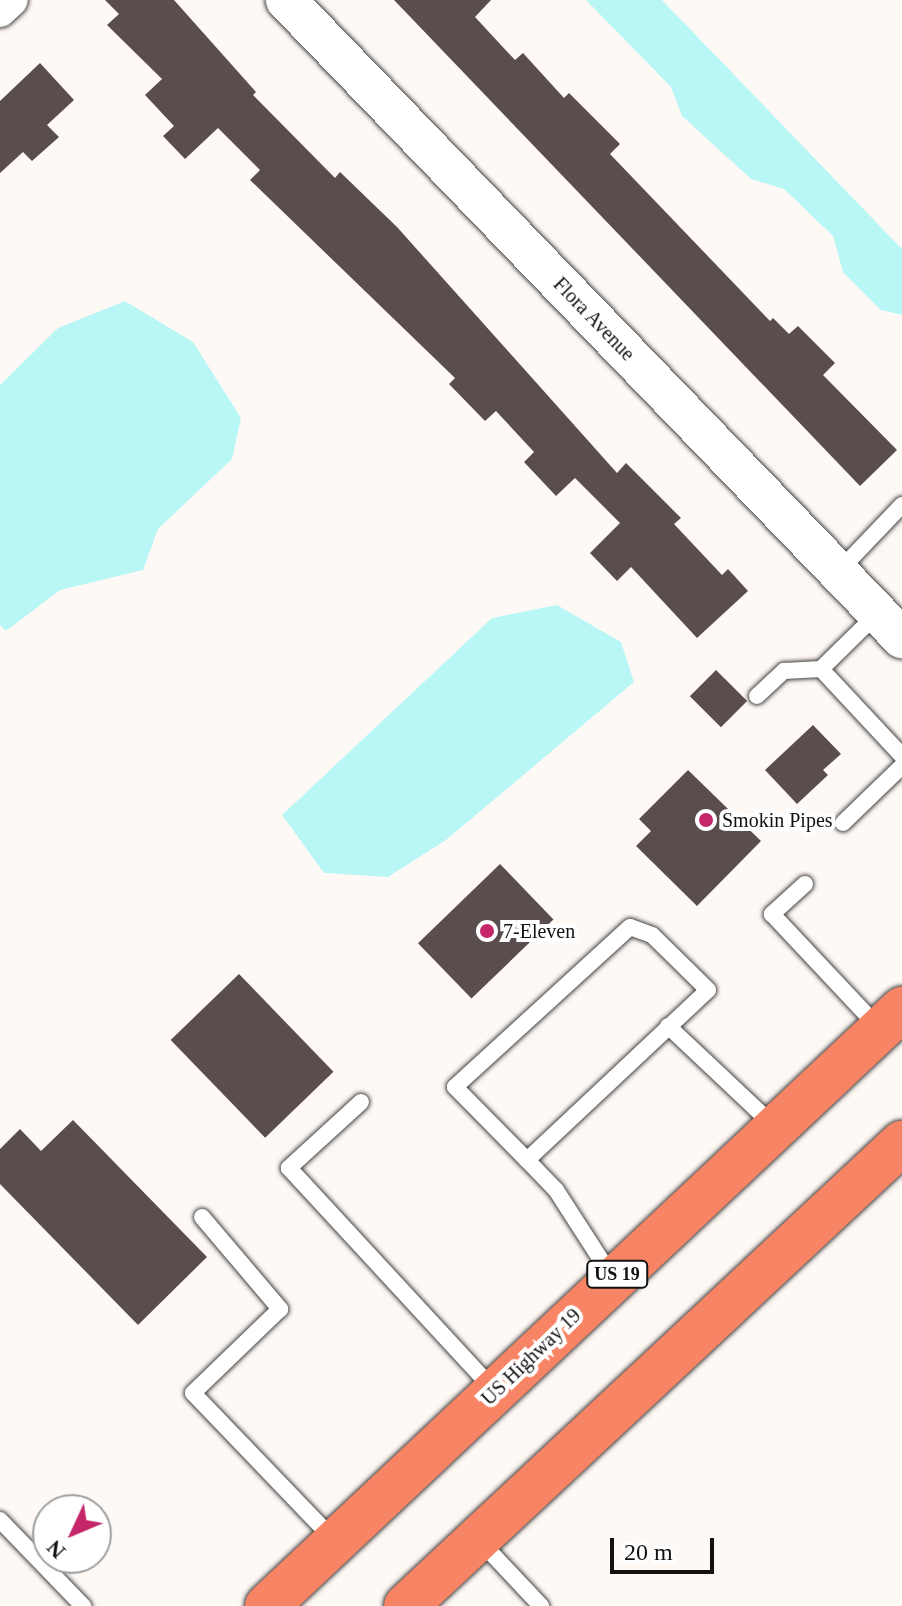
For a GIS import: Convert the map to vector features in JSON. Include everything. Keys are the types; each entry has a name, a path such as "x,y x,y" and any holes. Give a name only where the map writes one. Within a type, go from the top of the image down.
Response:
{"highway":[{"name":"US Highway 19","path":"267,1606 337,1544 613,1278 891,1019"},
{"path":"406,1606 902,1143"}],"street":[{"path":"0,11 12,0"},
{"name":"Flora Avenue","path":"286,0 890,626"}],"lane":[{"path":"838,572 902,505"},
{"path":"757,696 784,671 821,669 890,626"},
{"path":"821,669 902,756"},
{"path":"843,823 902,766"},
{"path":"805,884 772,914 891,1019"},
{"path":"527,1160 708,990 652,935 630,927 455,1087 556,1190 613,1278"},
{"path":"668,1026 775,1127"},
{"path":"361,1102 289,1168 495,1391"},
{"path":"202,1217 280,1309 193,1393 337,1544"},
{"path":"0,1520 83,1606"},
{"path":"478,1539 541,1606"}],"water":[{"path":"586,0 662,0 902,249 902,315 881,310 843,272 833,236 784,189 751,179 682,116 671,87"},
{"path":"125,301 193,342 241,418 232,459 158,529 143,570 60,590 6,631 0,625 0,385 58,328"},
{"path":"557,605 621,642 634,682 446,840 388,877 324,873 282,815 492,618"}],"building":[{"path":"105,0 174,0 256,92 253,95 335,178 340,172 397,227 617,473 626,463 681,518 674,524 722,575 728,569 748,591 697,638 631,567 617,581 590,553 620,523 575,478 556,496 524,462 534,452 496,411 485,421 449,384 455,378 250,180 260,170 218,128 185,159 163,136 174,126 145,95 162,79 107,25 119,14"},
{"path":"394,0 491,0 475,17 515,60 523,53 564,98 569,93 620,144 610,154 770,321 773,318 789,334 798,326 835,363 823,375 897,450 860,486"},
{"path":"40,63 74,100 47,125 59,137 32,161 23,152 0,173 0,101"},
{"path":"716,670 747,701 721,727 690,696"},
{"path":"813,725 841,754 823,770 828,775 797,804 765,770"},
{"path":"688,770 761,841 697,906 636,846 651,831 639,819"},
{"name":"7-Eleven","path":"500,864 553,919 471,999 418,943"},
{"path":"239,974 333,1072 265,1138 171,1040"},
{"path":"73,1120 207,1257 138,1325 0,1184 0,1149 20,1129 41,1151"}],"place":[{"name":"Smokin Pipes","path":"706,820"},
{"name":"7-Eleven","path":"487,931"}]}
